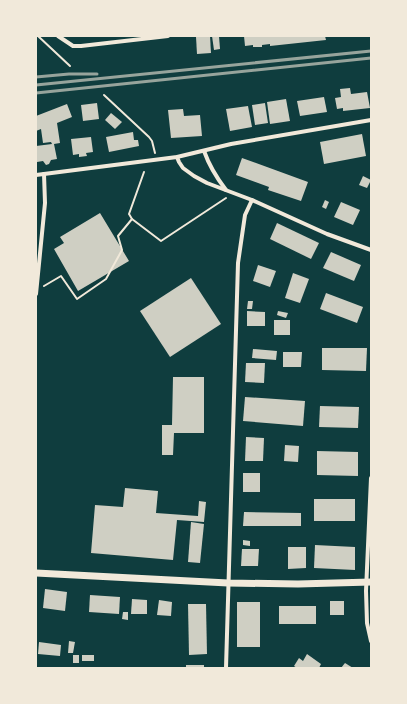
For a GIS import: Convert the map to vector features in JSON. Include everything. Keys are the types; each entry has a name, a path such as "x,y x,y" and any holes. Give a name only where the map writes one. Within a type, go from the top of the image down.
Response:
{"street":[{"path":"58,36 73,46 81,46 168,36"},
{"path":"36,176 177,157 231,144 371,120"},
{"path":"204,150 213,172 226,190"},
{"path":"177,157 178,162 183,168 194,176 327,234 371,250"},
{"path":"36,294 45,203 44,174"},
{"path":"226,668 238,262 245,215 252,200"},
{"path":"371,478 369,582 366,591 366,623 371,641"},
{"path":"36,573 228,583 298,584 369,582"}],"path":[{"path":"38,36 70,66"},
{"path":"104,95 149,137 155,150"},
{"path":"144,172 129,214 132,219 161,241 226,198"},
{"path":"42,288 62,276 77,299 106,279 122,250 118,236 132,219"}],"building":[{"path":"210,36 211,53 197,54 196,37"},
{"path":"212,36 219,36 220,49 214,50"},
{"path":"244,36 325,36 326,40 270,46 270,44 262,45 262,47 253,47 253,45 245,46"},
{"path":"350,88 351,94 367,92 370,108 343,111 343,108 337,109 335,98 341,97 340,89"},
{"path":"324,97 327,112 300,116 297,101"},
{"path":"286,99 290,121 270,124 267,102"},
{"path":"97,103 99,119 83,121 81,105"},
{"path":"265,103 268,123 255,125 252,105"},
{"path":"67,104 72,117 57,123 60,143 54,144 57,159 51,160 49,164 46,165 43,161 37,162 36,146 52,144 51,142 43,143 41,129 36,131 36,116"},
{"path":"248,106 252,127 230,131 226,109"},
{"path":"183,109 184,116 200,115 202,136 171,138 168,110"},
{"path":"111,113 122,122 115,129 105,120"},
{"path":"133,132 134,140 138,140 139,146 109,152 106,137"},
{"path":"362,134 366,156 324,164 320,142"},
{"path":"91,137 93,152 86,153 87,156 79,157 79,154 73,155 71,139"},
{"path":"242,158 308,182 301,201 268,190 269,187 236,175"},
{"path":"363,176 371,180 367,188 359,185"},
{"path":"325,200 329,202 326,209 322,207"},
{"path":"341,202 360,210 353,225 334,217"},
{"path":"100,213 129,261 78,291 54,249 64,243 60,237"},
{"path":"277,223 319,243 311,259 270,239"},
{"path":"331,252 361,265 354,281 323,268"},
{"path":"258,265 276,271 270,287 253,281"},
{"path":"293,273 309,279 300,303 285,298"},
{"path":"191,278 221,324 170,357 140,311"},
{"path":"326,293 363,307 357,323 320,309"},
{"path":"248,301 253,301 252,309 247,309"},
{"path":"247,311 265,312 265,326 247,326"},
{"path":"278,311 288,313 286,318 277,315"},
{"path":"274,320 290,320 290,335 274,335"},
{"path":"322,348 367,348 366,371 322,370"},
{"path":"253,349 277,351 276,360 252,358"},
{"path":"283,352 302,352 301,367 283,367"},
{"path":"246,363 265,363 264,383 245,382"},
{"path":"173,377 204,377 204,433 174,433 173,455 162,455 162,425 172,425"},
{"path":"245,397 305,401 303,426 243,421"},
{"path":"320,406 359,407 358,428 319,427"},
{"path":"246,437 264,438 263,461 245,461"},
{"path":"285,445 299,446 298,462 284,461"},
{"path":"317,451 358,452 358,476 317,475"},
{"path":"243,473 260,473 260,492 243,492"},
{"path":"125,488 158,491 156,513 198,516 199,501 206,502 204,522 177,520 173,560 91,553 95,505 123,507"},
{"path":"314,499 355,499 355,521 314,521"},
{"path":"244,512 301,513 301,526 243,526"},
{"path":"191,522 204,524 200,563 188,562"},
{"path":"243,540 250,541 250,546 243,545"},
{"path":"315,545 355,547 355,570 314,568"},
{"path":"288,547 306,547 306,568 288,569"},
{"path":"242,549 259,549 258,566 241,566"},
{"path":"45,589 67,592 65,611 43,608"},
{"path":"90,595 120,597 119,614 89,612"},
{"path":"132,599 147,600 147,614 131,614"},
{"path":"159,600 172,602 171,616 157,615"},
{"path":"330,601 344,601 344,615 330,615"},
{"path":"237,602 260,602 260,647 237,647"},
{"path":"188,604 206,604 207,654 189,655"},
{"path":"279,606 316,606 316,624 279,624"},
{"path":"123,612 128,612 128,620 122,619"},
{"path":"69,641 75,642 73,653 68,653"},
{"path":"39,642 61,645 60,656 38,654"},
{"path":"307,654 321,664 319,668 297,668 294,666 299,658 303,661"},
{"path":"73,655 79,655 79,663 73,663"},
{"path":"82,655 94,655 94,661 82,661"},
{"path":"345,663 353,668 341,668"},
{"path":"186,665 204,665 204,668 186,668"}],"railway":[{"path":"36,85 371,51"},
{"path":"36,93 371,58"},
{"path":"36,77 69,74 97,74"}]}
